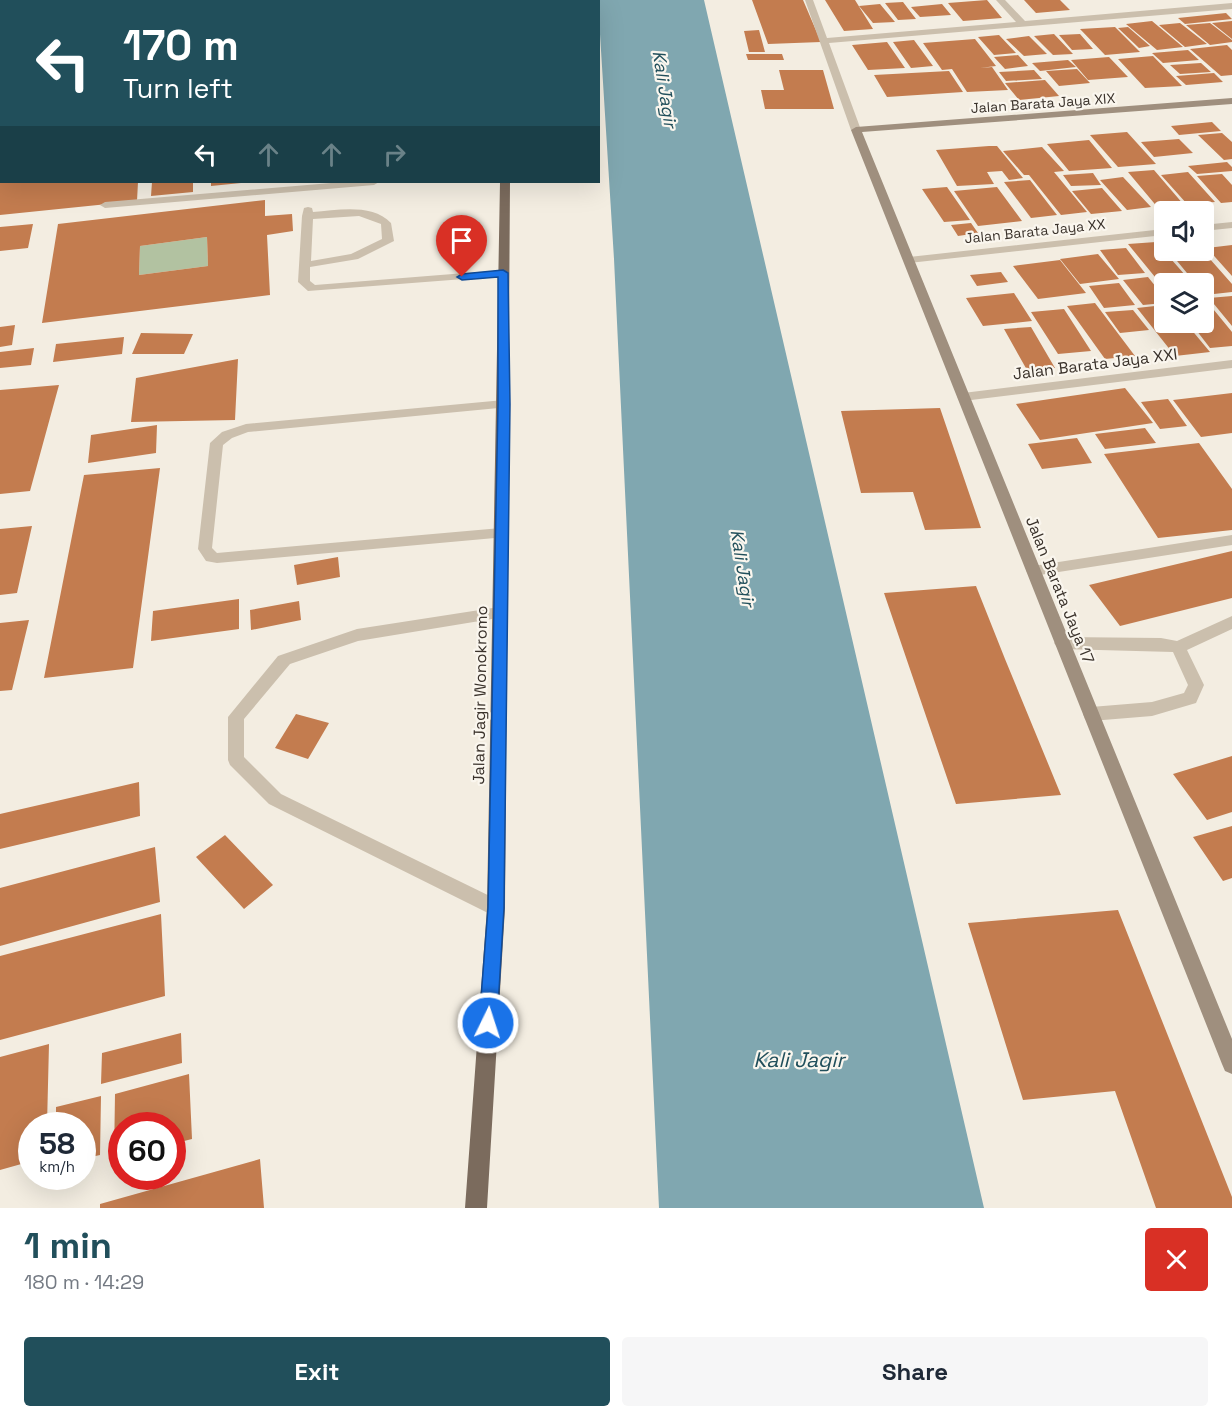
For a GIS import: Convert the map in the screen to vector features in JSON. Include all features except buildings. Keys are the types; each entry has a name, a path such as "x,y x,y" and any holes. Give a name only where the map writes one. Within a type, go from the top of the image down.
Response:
{"main road":[{"name":"Jalan Jagir Wonokromo","path":"476,1208 496,908 505,183"}],"street":[{"path":"808,0 856,130"},
{"path":"1000,0 1023,24"},
{"path":"1157,0 1171,11"},
{"path":"824,41 1232,6"},
{"name":"Jalan Barata Jaya XIX","path":"856,130 1232,100"},
{"name":"Jalan Barata Jaya 17","path":"856,130 1232,1064"},
{"path":"105,205 306,185 351,183"},
{"path":"305,265 354,257 388,241 386,223 377,216 363,212 307,213 304,282 312,289 503,273"},
{"path":"1214,227 1232,225"},
{"name":"Jalan Barata Jaya XX","path":"909,260 1154,233"},
{"name":"Jalan Barata Jaya XXI","path":"963,397 1232,364"},
{"path":"501,532 217,558 211,556 205,549 217,443 226,435 246,428 504,404"},
{"path":"1033,571 1232,540"},
{"path":"496,908 275,799 236,760 236,717 284,660 357,635 499,613"},
{"path":"1062,643 1178,646 1232,622"},
{"path":"1091,714 1152,709 1190,698 1196,685 1178,646"}],"green space":[{"path":"207,237 208,266 139,275 140,246"}],"water":[{"name":"Kali Jagir","path":"600,0 704,0 984,1208 659,1208 614,259 600,34"}],"route":[{"path":"462,277 503,273 504,404 496,908 488,1023"}]}
